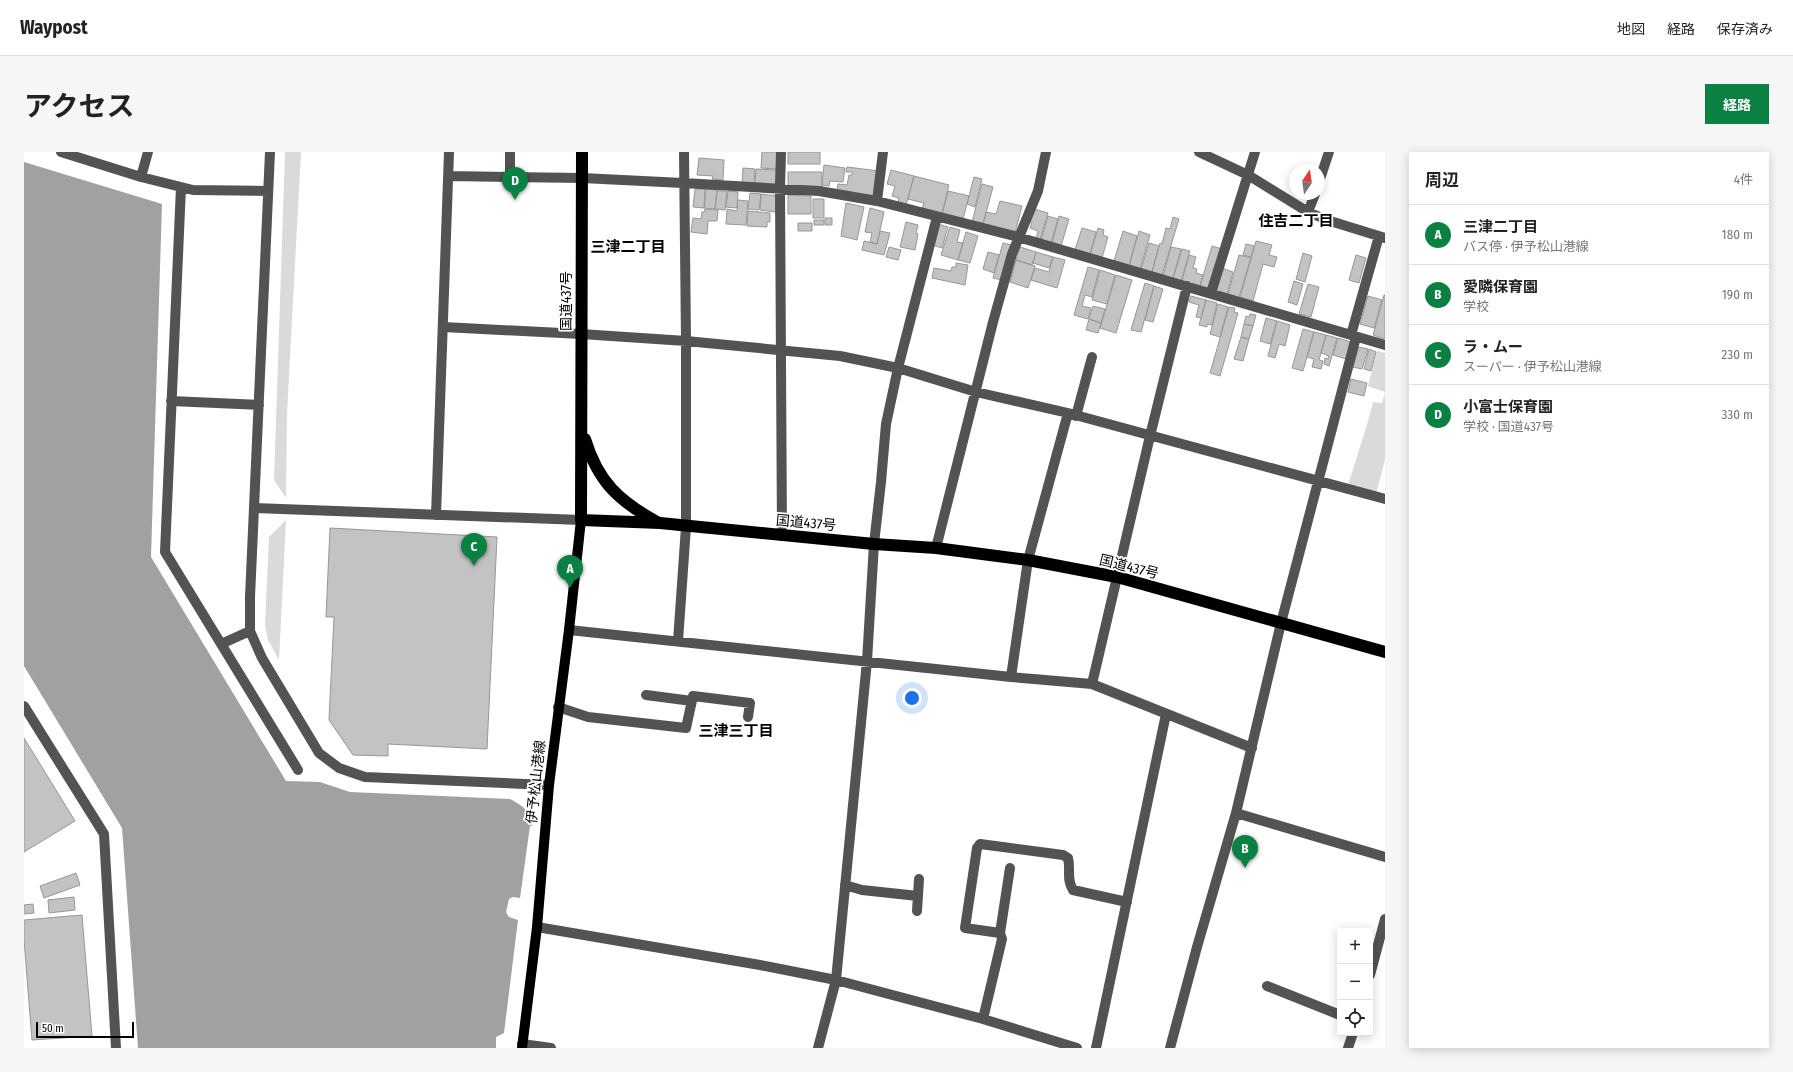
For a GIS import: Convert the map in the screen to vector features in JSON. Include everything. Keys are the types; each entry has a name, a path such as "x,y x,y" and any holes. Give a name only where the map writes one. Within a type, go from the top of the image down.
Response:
{"highway":[{"name":"国道437号","path":"582,152 581,520 660,523 782,536 936,548 1028,560 1117,578 1385,652"},
{"path":"581,429 591,459 610,488 633,509 660,523"}],"main road":[{"name":"伊予松山港線","path":"522,1046 536,927 549,785 569,630 581,520"}],"street":[{"path":"61,152 141,177 193,190 268,191"},
{"path":"141,177 148,152"},
{"path":"436,515 449,152"},
{"path":"510,152 510,177"},
{"path":"678,641 686,526 684,152"},
{"path":"782,152 780,189 782,536"},
{"path":"877,201 883,152"},
{"path":"936,548 993,322 1018,237 1038,191 1046,152"},
{"path":"1170,1048 1197,947 1236,813 1281,623 1353,336 1382,237 1327,220 1308,212 1248,175 1199,152"},
{"path":"1211,293 1255,152"},
{"path":"1325,166 1330,152"},
{"path":"268,155 268,191 250,597 250,631 262,658 320,753 339,768 365,777 549,785"},
{"path":"448,176 582,178 683,183 819,191 877,201 1018,237 1385,345"},
{"path":"181,187 165,552 298,770"},
{"path":"1308,212 1313,200"},
{"path":"818,1048 836,980 867,661 874,544 886,424 898,368 937,217"},
{"path":"1092,684 1150,436 1188,286"},
{"path":"442,327 686,341 782,349 840,356 898,368 976,392 1072,414 1385,499"},
{"path":"1011,677 1028,560 1072,414 1092,357"},
{"path":"172,400 259,405"},
{"path":"254,508 581,520"},
{"path":"569,630 1011,677 1092,684 1252,748"},
{"path":"221,644 250,631"},
{"path":"646,695 692,701"},
{"path":"558,707 588,717 686,728 693,696 750,703 748,717"},
{"path":"24,706 104,834 116,1048"},
{"path":"1096,1048 1166,714"},
{"path":"1236,813 1385,857"},
{"path":"1000,933 965,928 977,848 980,844 1063,855 1068,858 1070,864 1068,883 1073,890 1127,902"},
{"path":"983,1019 1002,939 1000,933 1010,868"},
{"path":"917,911 919,879"},
{"path":"845,885 862,890 918,896"},
{"path":"1373,964 1385,919"},
{"path":"536,927 760,965 836,980 983,1019 1078,1048"},
{"path":"1267,986 1337,1014"},
{"path":"1348,1048 1352,1036"},
{"path":"522,1046 551,1048"}],"shaded area":[{"path":"285,152 301,152 287,413 286,498 274,480"},
{"path":"24,162 162,204 151,557 286,781 320,782 350,792 510,799 522,806 528,812 532,826 530,826 520,898 513,897 509,899 506,912 509,917 518,920 504,1033 496,1037 496,1048 138,1048 122,828 24,666"},
{"path":"1377,351 1385,353 1385,392 1368,386"},
{"path":"1385,392 1385,460 1376,494 1348,486 1373,402 1382,403"},
{"path":"286,520 279,660 268,640 265,625 269,537"}],"building":[{"path":"762,152 778,152 776,169 761,168"},
{"path":"788,152 820,152 820,164 788,164"},
{"path":"699,158 724,160 723,180 712,179 713,176 697,175"},
{"path":"824,165 845,168 843,182 830,181 829,186 822,185"},
{"path":"847,167 879,171 876,196 837,191 838,184 847,185 849,175 852,175 852,172 846,172"},
{"path":"743,168 755,169 754,184 742,183"},
{"path":"756,169 776,170 775,186 755,184"},
{"path":"891,170 914,176 906,205 898,203 899,198 892,196 895,186 887,184"},
{"path":"788,172 822,172 822,187 788,187"},
{"path":"914,176 949,185 942,214 922,209 924,203 908,199"},
{"path":"974,177 982,179 975,207 967,204"},
{"path":"982,184 993,187 983,224 972,222"},
{"path":"695,189 705,189 704,208 693,207"},
{"path":"706,189 717,190 715,209 704,208"},
{"path":"717,191 727,191 725,210 715,209"},
{"path":"728,191 738,192 737,208 726,207"},
{"path":"948,191 969,196 963,219 942,214"},
{"path":"750,193 761,194 759,210 748,209"},
{"path":"761,194 777,196 775,212 760,210"},
{"path":"788,195 811,196 811,214 788,214"},
{"path":"813,199 824,199 824,218 813,218"},
{"path":"738,200 748,201 746,225 726,224 727,209 737,211"},
{"path":"1000,201 1022,206 1015,233 983,224 986,212 996,214"},
{"path":"846,203 864,207 857,240 841,236"},
{"path":"870,208 884,212 877,244 870,242 872,233 865,232"},
{"path":"1031,208 1048,213 1040,240 1036,239 1038,231 1030,228 1032,222 1028,221"},
{"path":"705,209 718,210 717,221 708,221 707,234 691,232 693,218 701,219 702,212 704,212"},
{"path":"748,211 770,213 770,222 767,222 767,227 747,226"},
{"path":"1048,216 1058,219 1051,243 1041,240"},
{"path":"1059,216 1069,219 1061,246 1052,243"},
{"path":"1173,217 1179,219 1162,275 1152,272 1160,243 1162,244 1166,228 1170,229"},
{"path":"825,218 832,218 832,225 825,225"},
{"path":"814,220 824,220 824,225 814,225"},
{"path":"906,222 918,225 915,250 900,247"},
{"path":"798,223 812,223 812,231 798,231"},
{"path":"938,224 948,227 942,248 932,245"},
{"path":"950,227 960,230 957,242 963,243 958,260 941,255"},
{"path":"1082,228 1096,232 1090,254 1075,250"},
{"path":"1098,228 1104,230 1103,235 1108,237 1102,258 1090,255"},
{"path":"880,231 890,233 884,255 862,250 864,241 877,244"},
{"path":"1123,231 1137,236 1129,266 1114,261"},
{"path":"1139,231 1150,235 1140,269 1129,266"},
{"path":"966,232 978,236 970,263 958,260"},
{"path":"1256,241 1272,245 1269,255 1277,257 1274,267 1263,264 1253,301 1240,297"},
{"path":"1003,243 1012,245 1002,280 993,278"},
{"path":"1149,243 1159,246 1152,272 1141,269"},
{"path":"1246,244 1254,246 1251,257 1243,255"},
{"path":"1212,246 1222,249 1210,289 1200,286"},
{"path":"889,247 901,250 898,260 886,257"},
{"path":"1020,247 1036,252 1032,265 1016,260"},
{"path":"1171,247 1181,249 1173,278 1163,276"},
{"path":"1182,249 1190,251 1181,281 1173,278"},
{"path":"988,252 999,255 994,273 983,269"},
{"path":"1036,252 1053,257 1049,268 1033,263"},
{"path":"1303,253 1312,256 1305,282 1296,279"},
{"path":"1189,255 1196,257 1193,268 1197,269 1196,273 1203,275 1200,286 1182,281"},
{"path":"1239,255 1251,258 1239,297 1228,294"},
{"path":"1356,255 1366,258 1359,283 1349,280"},
{"path":"1053,257 1065,260 1057,288 1031,280 1035,268 1049,272"},
{"path":"1016,260 1035,266 1028,288 1010,282"},
{"path":"956,263 968,265 965,285 932,278 934,268 951,271 952,267 956,267"},
{"path":"1088,267 1099,270 1092,297 1085,295 1082,306 1091,308 1088,319 1074,315"},
{"path":"1222,268 1233,272 1227,294 1215,290"},
{"path":"1100,270 1115,275 1107,304 1092,300"},
{"path":"1116,275 1132,280 1116,333 1100,328"},
{"path":"1294,281 1303,284 1297,305 1288,302"},
{"path":"1145,283 1154,286 1141,332 1131,330"},
{"path":"1308,284 1319,287 1311,317 1299,314"},
{"path":"1154,286 1163,289 1153,322 1145,320"},
{"path":"1385,295 1385,339 1373,335"},
{"path":"1191,296 1206,300 1201,318 1196,317 1199,305 1189,302"},
{"path":"1368,296 1382,300 1374,328 1360,324"},
{"path":"1206,300 1217,303 1212,325 1207,324 1207,327 1199,325"},
{"path":"1218,304 1228,307 1220,337 1210,334"},
{"path":"1093,306 1105,309 1101,323 1089,319"},
{"path":"1229,307 1235,308 1234,312 1238,313 1220,376 1210,373"},
{"path":"1250,314 1256,315 1253,326 1244,324 1246,316 1249,317"},
{"path":"1266,318 1277,321 1270,344 1260,341"},
{"path":"1089,319 1101,323 1098,333 1086,330"},
{"path":"1277,321 1290,325 1285,346 1279,344 1275,358 1268,356"},
{"path":"1244,324 1253,326 1249,339 1241,337"},
{"path":"1303,329 1314,332 1303,371 1292,368"},
{"path":"1314,332 1326,335 1319,360 1323,361 1321,369 1312,367 1314,359 1307,357"},
{"path":"1326,335 1337,338 1329,366 1324,364 1325,358 1328,359 1329,356 1321,353"},
{"path":"1241,337 1249,339 1243,361 1234,359"},
{"path":"1338,338 1351,342 1346,359 1333,355"},
{"path":"1359,347 1368,349 1362,369 1353,367"},
{"path":"1369,349 1376,352 1371,371 1364,369"},
{"path":"1351,379 1367,383 1364,396 1348,392"},
{"path":"330,528 497,537 487,749 388,744 388,756 353,755 329,720 334,617 326,617"},
{"path":"24,738 75,821 24,852"},
{"path":"76,873 80,885 44,898 40,886"},
{"path":"74,897 75,910 49,913 48,900"},
{"path":"33,904 34,913 24,914 24,905"},
{"path":"82,915 92,1036 32,1040 24,940 24,920"}],"place":[{"name":"小富士保育園","path":"515,200"},
{"name":"ラ・ムー","path":"474,566"},
{"name":"三津二丁目","path":"570,588"},
{"name":"愛隣保育園","path":"1245,868"}],"district":[{"name":"住吉二丁目","path":"1296,221"},
{"name":"三津二丁目","path":"628,247"},
{"name":"三津三丁目","path":"736,731"}]}
